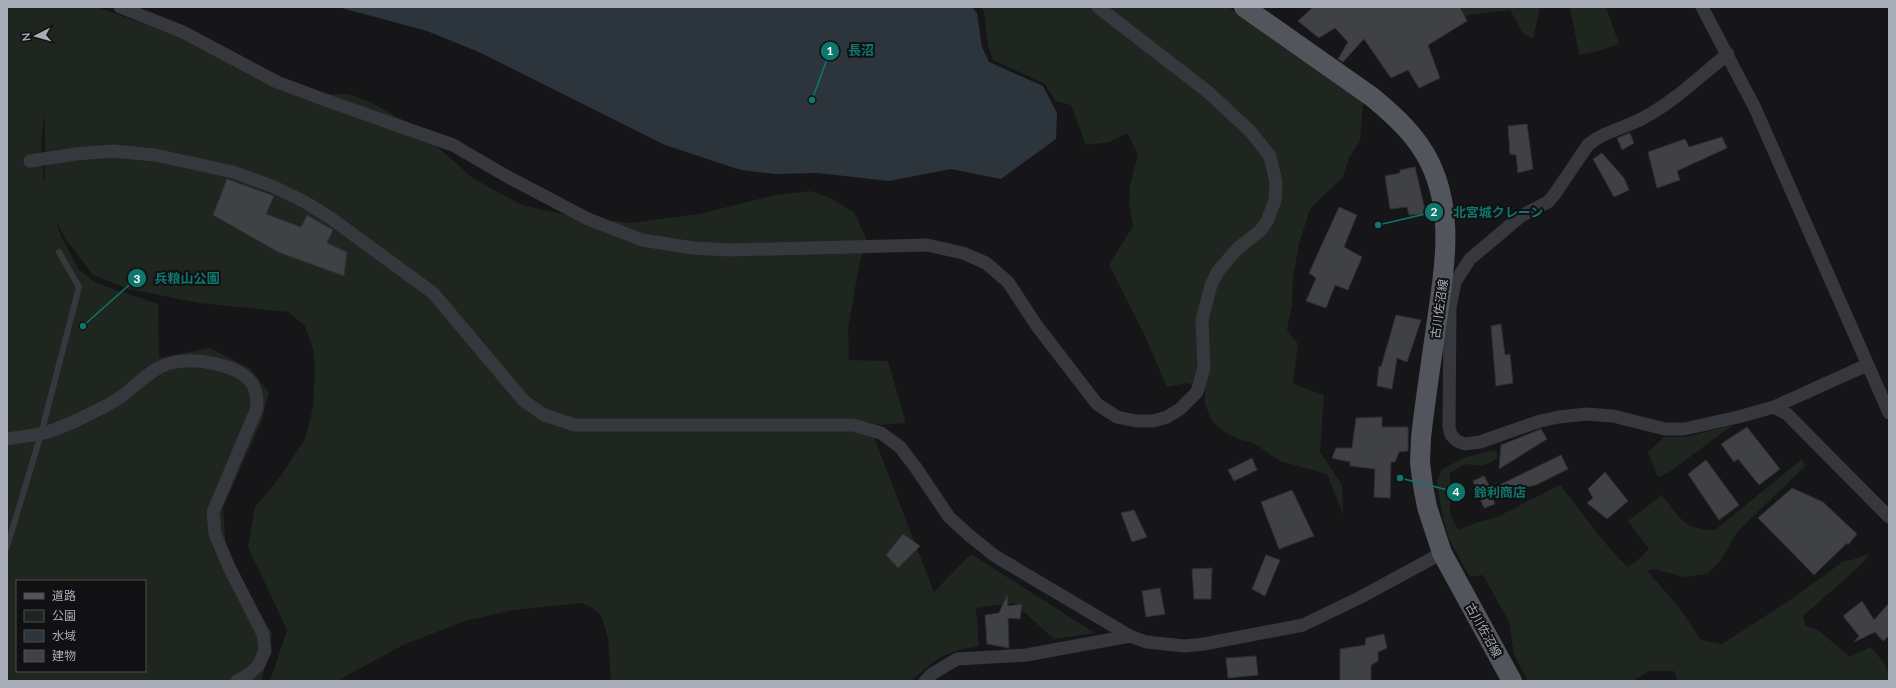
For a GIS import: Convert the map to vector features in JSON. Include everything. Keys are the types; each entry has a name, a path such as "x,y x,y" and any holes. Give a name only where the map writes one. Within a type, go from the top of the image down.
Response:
{"main road":[{"name":"古川佐沼線","path":"1244,7 1372,97 1407,128 1420,146 1437,181 1446,218 1445,306 1424,412 1420,463 1427,507 1442,553 1512,681"}],"street":[{"path":"120,7 183,32 277,82 453,145 508,177 588,218 642,240 693,248 729,250 927,245 964,252 986,263 1008,282 1037,326 1097,404 1117,417 1136,422 1153,421 1167,417 1180,409 1197,392 1204,368 1202,320 1211,286 1218,271 1238,248 1260,231 1267,221 1276,201 1276,182 1270,156 1250,131 1208,92 1098,7"},
{"path":"1702,7 1755,108 1889,413"},
{"path":"1728,54 1658,110 1633,123 1595,139 1588,145 1548,202 1521,216 1470,259 1455,282 1445,306 1449,427 1451,435 1457,441 1465,444 1480,442 1540,421 1586,414 1613,416 1665,429 1684,429 1774,407 1867,365"},
{"path":"30,161 76,154 113,151 155,155 233,172 272,186 305,202 332,219 433,293 524,401 544,415 575,425 853,425 881,434 900,447 949,517 995,556 1130,636 1146,642 1191,645 1302,625 1361,597 1442,553"},
{"path":"7,439 41,434 116,400 161,367 172,362 205,360 242,374 252,384 257,395 257,408 213,512 215,534 263,634 265,651 258,666 248,675 237,681"},
{"path":"1774,407 1787,414 1889,517"},
{"path":"925,681 932,674 957,659 1026,655 1130,636"}],"lane":[{"path":"7,547 41,434 79,287 59,252"}],"green space":[{"path":"7,7 97,7 225,53 316,95 348,94 370,102 414,126 474,179 522,205 576,217 631,223 699,214 775,195 810,191 828,197 854,212 866,238 858,271 848,329 849,360 888,361 906,423 881,425 868,422 934,592 971,554 1095,633 1054,639 1014,603 976,608 979,646 949,653 911,681 611,681 608,638 601,615 593,608 581,603 513,610 465,621 403,645 337,681 270,681 287,630 248,547 255,507 280,477 305,439 313,407 315,366 313,349 305,326 288,312 199,303 129,289 93,275 65,238 56,221 61,236 79,270 96,283 158,304 159,358 210,348 251,369 269,393 262,420 223,508 226,550 272,634 262,681 7,681","holes":["45,110 45,181 41,146"]},
{"path":"980,7 1228,7 1292,50 1363,103 1360,141 1349,158 1343,177 1310,209 1299,244 1293,277 1292,305 1287,330 1298,344 1293,384 1324,395 1320,452 1342,485 1343,514 1327,474 1280,461 1252,442 1240,440 1225,432 1212,421 1205,404 1205,391 1187,383 1167,387 1144,334 1109,265 1133,226 1129,204 1130,186 1138,154 1127,133 1109,142 1086,145 1071,105 1055,101 1045,84 993,60 988,46 984,11"},
{"path":"1462,7 1540,7 1533,39 1523,33 1510,10 1463,16"},
{"path":"1570,7 1606,7 1619,44 1579,55"},
{"path":"1733,425 1668,473 1658,477 1648,452 1664,437 1686,437"},
{"path":"1495,450 1498,457 1490,463 1479,465 1465,464 1450,473 1450,513 1458,530 1497,517 1560,485 1627,567 1638,560 1649,549 1628,521 1662,495 1678,516 1689,525 1696,528 1715,530 1802,459 1805,466 1737,532 1721,560 1707,574 1684,577 1654,569 1647,571 1678,606 1701,640 1722,644 1790,600 1844,561 1852,560 1870,553 1864,562 1803,616 1805,626 1818,630 1850,657 1870,647 1886,667 1889,681 1678,681 1674,671 1649,671 1633,681 1528,681 1514,655 1509,622 1483,575 1470,577 1449,539 1443,518 1437,482 1441,470 1466,457"}],"water":[{"path":"338,7 972,7 977,13 982,47 989,62 1043,86 1057,113 1056,139 1001,179 951,169 889,181 818,173 775,174 741,170 665,145 479,52 427,31"}],"building":[{"path":"1313,7 1460,7 1467,21 1428,45 1440,78 1419,88 1408,70 1391,78 1364,39 1343,62 1338,59 1348,42 1335,28 1319,38 1298,21"},
{"path":"1527,124 1533,169 1518,173 1516,155 1510,154 1508,126"},
{"path":"1630,133 1634,143 1622,150 1617,138"},
{"path":"1722,137 1727,148 1677,171 1680,180 1657,188 1648,152 1685,139 1689,147"},
{"path":"1602,153 1624,178 1629,190 1614,197 1593,159"},
{"path":"1415,167 1426,214 1409,215 1407,207 1390,209 1385,176 1400,173 1400,170"},
{"path":"227,179 274,196 266,214 301,227 307,215 333,230 327,243 347,252 344,276 278,252 213,215"},
{"path":"1339,207 1357,215 1344,247 1362,257 1348,290 1335,285 1326,308 1306,301 1316,278 1309,273"},
{"path":"1396,315 1421,320 1407,362 1397,358 1392,389 1377,386 1379,366 1381,367"},
{"path":"1501,324 1505,355 1510,354 1513,383 1496,386 1491,326"},
{"path":"1382,417 1382,427 1408,427 1408,451 1399,452 1395,462 1391,462 1390,498 1374,497 1375,469 1350,466 1350,462 1332,458 1336,448 1352,448 1356,418"},
{"path":"1747,427 1780,469 1759,485 1738,459 1734,462 1721,444"},
{"path":"1541,429 1547,439 1499,469 1501,445"},
{"path":"1561,455 1568,469 1536,485 1491,494 1495,504 1484,508 1473,481 1484,476 1491,489"},
{"path":"1252,458 1257,470 1234,481 1228,470"},
{"path":"1706,460 1739,505 1719,520 1688,474"},
{"path":"1605,472 1628,501 1607,519 1587,503 1593,498 1588,489"},
{"path":"1792,488 1823,502 1857,534 1848,545 1847,543 1814,575 1758,518"},
{"path":"1292,490 1314,536 1279,549 1261,502"},
{"path":"1134,510 1147,537 1132,542 1121,513"},
{"path":"903,534 920,546 898,568 886,555"},
{"path":"1266,555 1280,560 1265,596 1252,589"},
{"path":"1212,568 1211,599 1194,599 1192,569"},
{"path":"1160,588 1165,614 1146,617 1142,591"},
{"path":"1007,595 1008,606 1022,604 1020,619 1008,618 1009,648 987,644 985,615 999,613"},
{"path":"1862,601 1874,620 1889,603 1889,636 1883,641 1875,632 1854,642 1859,636 1843,616"},
{"path":"1384,634 1387,648 1378,652 1378,661 1371,665 1371,681 1340,681 1340,649 1365,645 1366,638"},
{"path":"1256,656 1258,675 1228,678 1226,658"}],"place":[{"name":"長沼","path":"812,100"},
{"name":"北宮城クレーン","path":"1378,225"},
{"name":"兵粮山公園","path":"83,326"},
{"name":"鈴利商店","path":"1400,478"}]}
